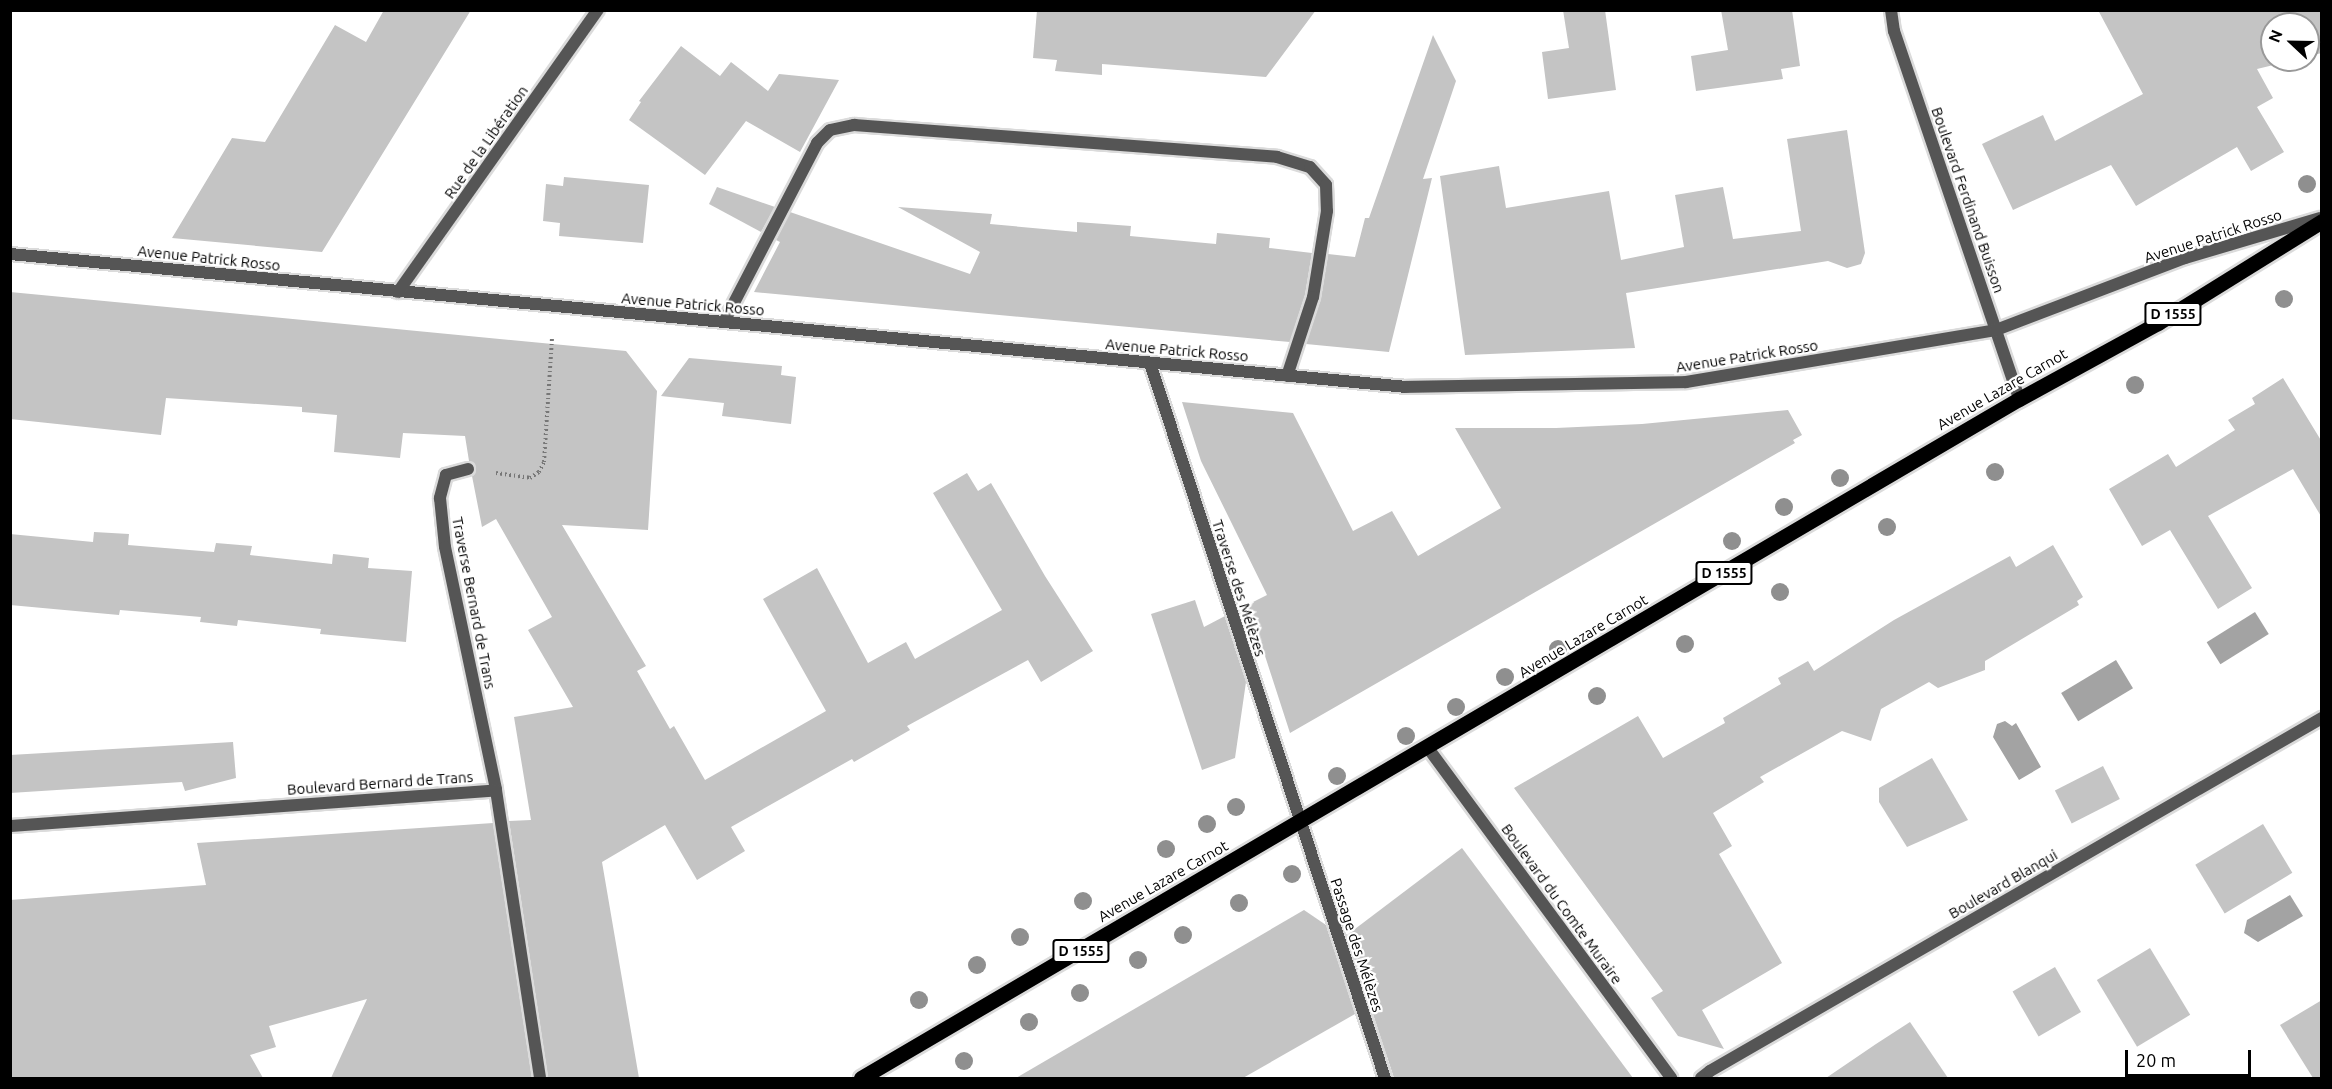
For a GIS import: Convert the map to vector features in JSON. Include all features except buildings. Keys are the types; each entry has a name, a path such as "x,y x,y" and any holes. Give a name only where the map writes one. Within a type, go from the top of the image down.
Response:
{"main road":[{"name":"Avenue Lazare Carnot","path":"861,1078 1428,748 2019,399 2158,323 2322,220"}],"street":[{"name":"Rue de la Libération","path":"398,292 598,10"},
{"name":"Boulevard Ferdinand Buisson","path":"1891,10 1894,31 2019,399"},
{"path":"724,322 817,143 830,130 854,125 1277,157 1310,167 1326,185 1327,211 1313,297 1287,376"},
{"name":"Avenue Patrick Rosso","path":"10,254 1406,387 1686,382 1996,330 2185,258 2322,220"},
{"name":"Traverse des Mélèzes","path":"1150,363 1300,822"},
{"name":"Traverse Bernard de Trans","path":"468,469 446,475 440,498 445,547 496,789"},
{"name":"Boulevard Blanqui","path":"1701,1078 2322,718"},
{"name":"Boulevard du Comte Muraire","path":"1428,748 1671,1078"},
{"name":"Boulevard Bernard de Trans","path":"10,826 496,789 540,1078"},
{"name":"Passage des Mélèzes","path":"1300,822 1385,1078"}],"path":[{"path":"468,469 530,478 539,472 544,462 552,337"}],"shaded area":[{"path":"2255,612 2269,634 2220,664 2207,642"},
{"path":"2116,660 2133,688 2078,721 2061,693"},
{"path":"2005,721 2012,726 2016,723 2041,767 2019,780 1993,737 1997,724"},
{"path":"2290,895 2303,916 2258,942 2244,933 2247,920"}]}
